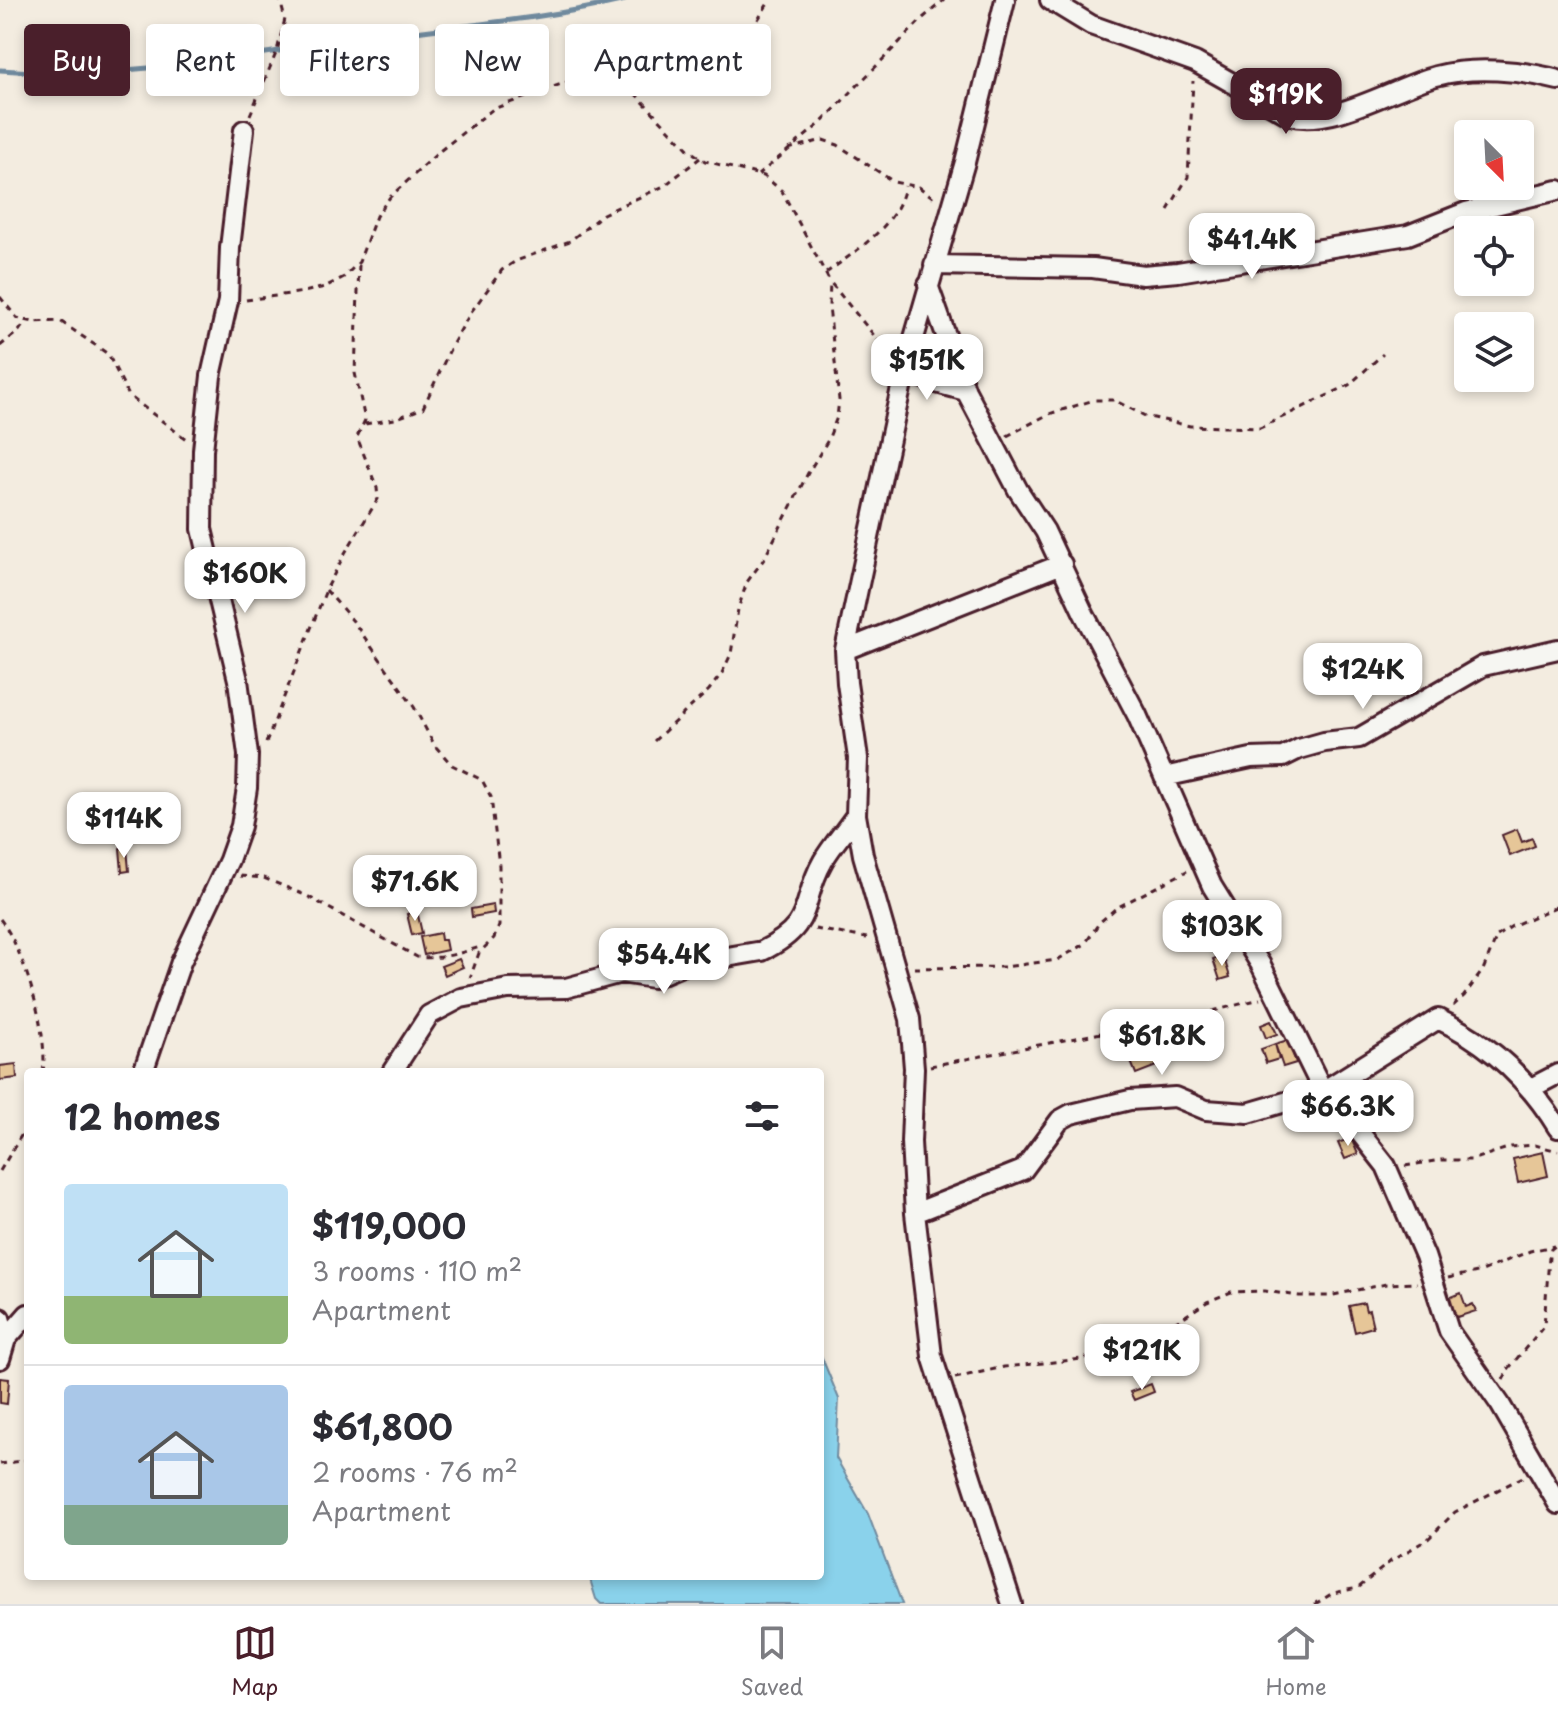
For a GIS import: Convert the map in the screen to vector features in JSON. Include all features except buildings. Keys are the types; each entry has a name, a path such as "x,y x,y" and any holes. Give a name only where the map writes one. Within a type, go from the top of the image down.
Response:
{"street":[{"path":"1005,0 965,162 905,369 845,650 858,758 856,815 869,881 910,1019 914,1068 911,1142 915,1213 932,1356 1012,1604"},
{"path":"1050,0 1091,25 1195,62 1301,119 1338,111 1448,74 1515,72 1558,80"},
{"path":"144,1068 181,962 241,826 247,788 248,764 238,680 202,529 203,450 211,376 228,301 231,233 244,130"},
{"path":"934,265 1093,268 1143,275 1178,272 1408,235 1466,212 1558,190"},
{"path":"928,285 966,391 997,452 1062,564 1083,612 1137,715 1202,865 1225,910 1261,965 1323,1091 1386,1166 1434,1280 1449,1331 1500,1404 1558,1504"},
{"path":"905,369 936,383 966,391"},
{"path":"845,650 1062,564"},
{"path":"1164,777 1251,758 1283,757 1324,742 1359,738 1483,666 1558,649"},
{"path":"395,1068 429,1015 461,998 508,989 566,988 621,973 653,978 686,964 762,951 795,929 806,911 822,862 856,815"},
{"path":"915,1213 1023,1170 1060,1120 1082,1110 1130,1100 1175,1097 1206,1110 1237,1114 1323,1091 1438,1019 1458,1028 1514,1069 1558,1128"},
{"path":"1531,1088 1558,1074"},
{"path":"0,1318 6,1339"},
{"path":"0,1359 6,1339 24,1319"}],"path":[{"path":"244,130 277,51 285,19 280,0"},
{"path":"755,24 770,0"},
{"path":"758,175 821,123 944,0"},
{"path":"1168,210 1188,177 1195,62"},
{"path":"248,764 268,740 326,590 378,499 377,488 358,443 357,437 365,424 355,373 359,262 376,216 390,197 493,109 565,83"},
{"path":"638,96 700,158 764,176 782,191 830,282 879,343 905,369"},
{"path":"786,149 823,140 838,145 894,182 922,189 949,212"},
{"path":"365,424 395,419 423,408 452,345 471,312 502,270 516,261 570,241 603,214 664,186 700,158"},
{"path":"825,274 869,241 901,202 905,186"},
{"path":"228,301 280,296 325,287 344,277 359,262"},
{"path":"654,741 709,690 722,673 731,654 738,609 747,582 764,559 828,440 837,417 839,400 829,306 830,282"},
{"path":"0,297 10,312 26,321 60,321 102,350 112,361 129,396 203,450"},
{"path":"0,346 26,321"},
{"path":"997,452 1000,443 1011,433 1049,414 1094,400 1114,400 1145,416 1190,426 1260,428 1349,385 1383,354"},
{"path":"326,590 353,621 414,707 435,746 452,765 482,780 491,797 499,866 499,926 479,953 461,998"},
{"path":"896,969 1004,967 1057,960 1085,944 1099,923 1116,908 1202,865"},
{"path":"220,877 264,878 334,910 417,957 430,959 449,956 487,945"},
{"path":"1438,1019 1464,996 1483,970 1497,936 1558,906"},
{"path":"0,919 29,979 44,1036 43,1068"},
{"path":"795,929 887,941"},
{"path":"914,1068 1205,1013 1264,998 1278,999"},
{"path":"0,1171 24,1131"},
{"path":"1386,1166 1471,1160 1511,1147 1535,1145 1558,1151"},
{"path":"940,1380 1004,1367 1083,1359 1165,1329 1207,1302 1231,1292 1329,1296 1386,1284 1434,1280 1482,1271 1530,1251 1556,1245"},
{"path":"1500,1404 1503,1380 1509,1368 1544,1326 1548,1265 1556,1245"},
{"path":"0,1464 24,1461"},
{"path":"1315,1604 1333,1593 1358,1588 1391,1561 1428,1539 1455,1512 1537,1470"}],"water":[{"path":"824,1363 839,1399 836,1458 868,1514 902,1604 601,1604 596,1599 590,1580 824,1580"}],"waterway":[{"path":"0,70 93,72 184,64 529,18 625,0"}]}
